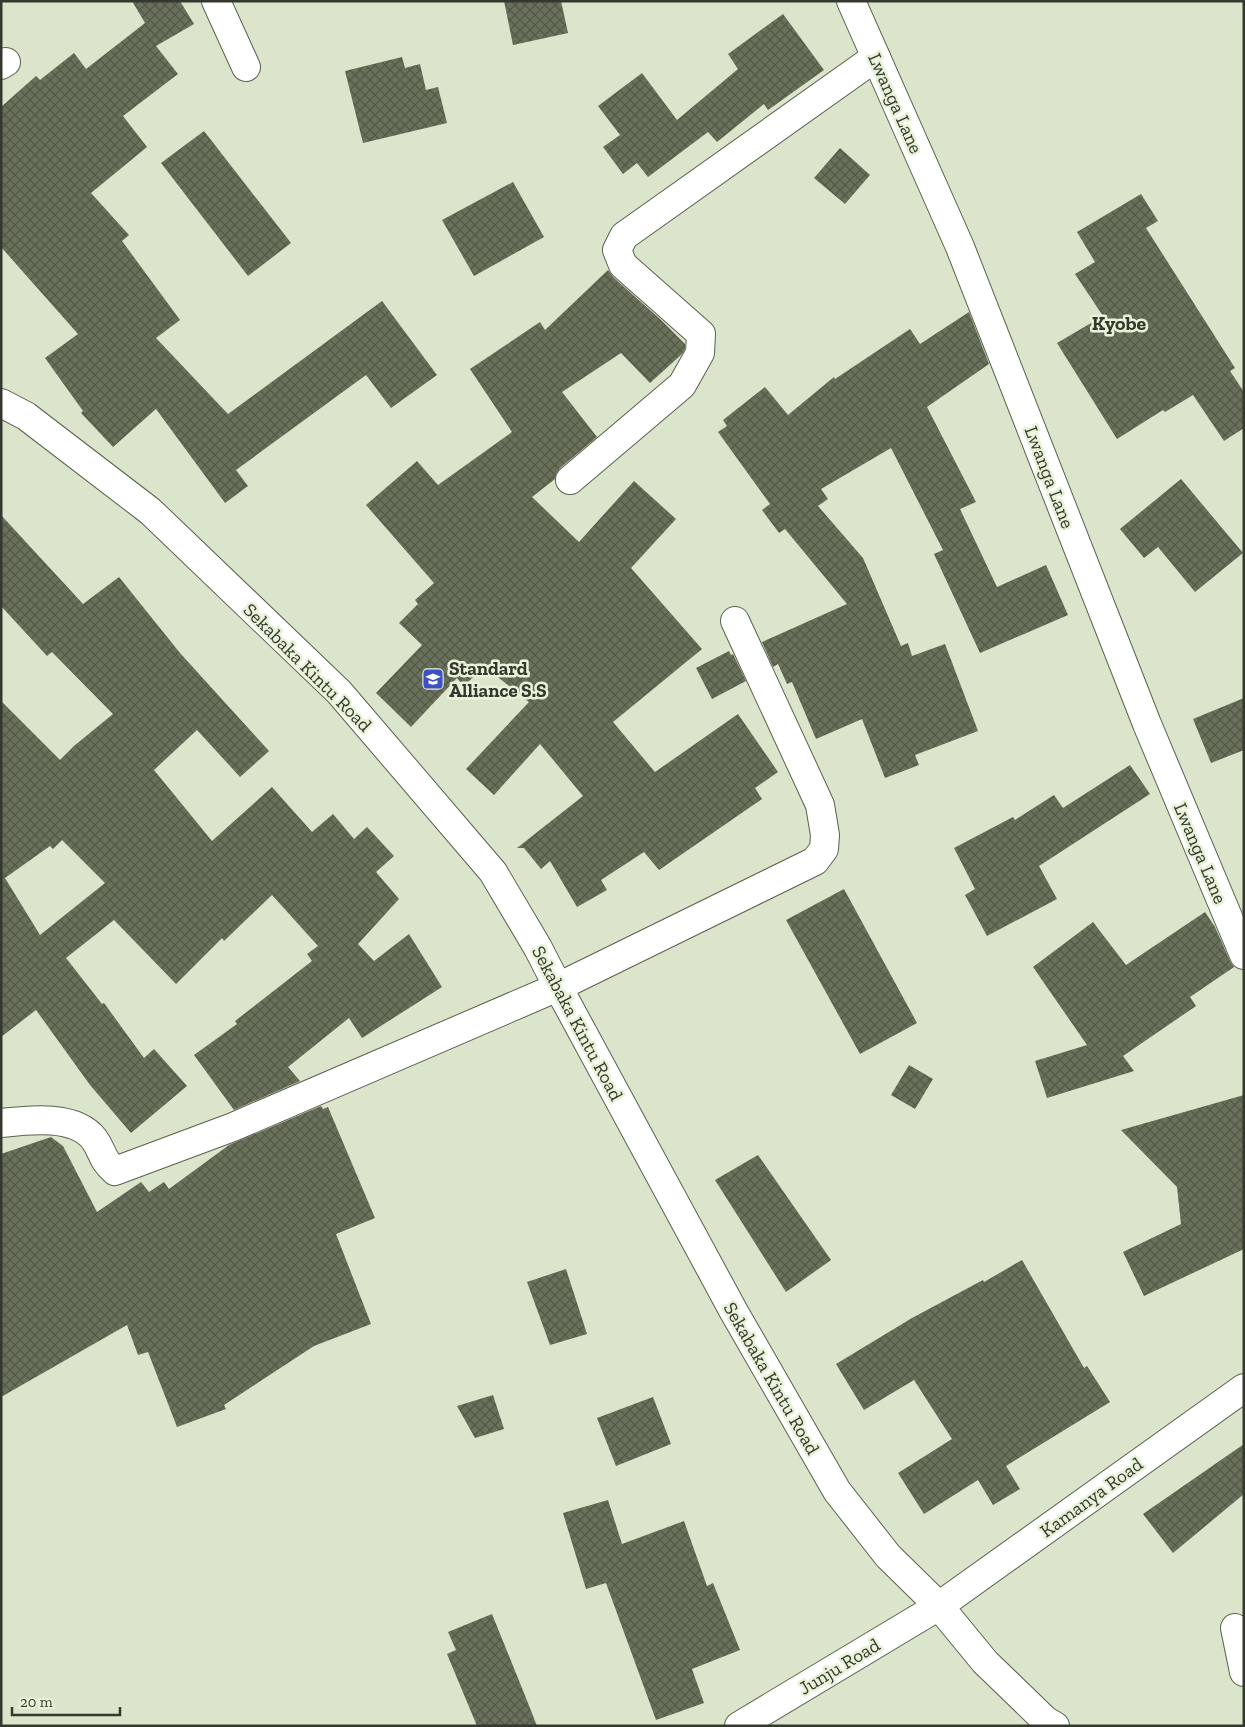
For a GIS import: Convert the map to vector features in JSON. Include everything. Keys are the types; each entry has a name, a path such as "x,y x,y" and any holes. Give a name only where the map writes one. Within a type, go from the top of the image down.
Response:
{"street":[{"path":"216,1 246,67"},
{"name":"Lwanga Lane","path":"851,1 960,247 1147,724 1244,955"},
{"path":"570,480 682,385 700,353 701,334 623,265 617,250 624,236 876,57"},
{"name":"Sekabaka Kintu Road","path":"1,403 26,416 150,511 339,692 493,872 538,948 734,1312 837,1491 888,1556 939,1606 986,1662 1045,1720 1055,1726"},
{"path":"1,1123 53,1121 77,1125 94,1138 106,1162 115,1171 232,1127 558,987 815,861 824,849 825,835 820,805 736,621"},
{"name":"Kamanya Road","path":"939,1606 1244,1388"},
{"name":"Junju Road","path":"739,1726 939,1606"},
{"path":"1235,1628 1244,1672"}],"building":[{"path":"132,1 180,1 194,24 156,46 178,74 123,116 147,147 91,193 129,235 122,241 180,320 156,338 228,414 382,301 437,375 391,408 366,375 236,470 248,486 225,503 156,409 113,447 81,413 83,411 45,358 78,334 1,247 1,107 36,76 40,80 74,53 86,69 145,23"},
{"path":"504,1 561,1 568,33 513,45"},
{"path":"783,14 824,70 768,110 764,104 717,142 708,132 648,177 637,163 623,174 603,147 620,135 598,106 642,73 677,120 738,69 728,54"},
{"path":"402,57 405,68 420,64 426,90 438,87 447,123 363,143 345,71"},
{"path":"204,131 291,243 248,276 161,163"},
{"path":"840,148 870,175 845,204 814,178"},
{"path":"513,182 544,237 474,276 442,220"},
{"path":"1141,194 1158,221 1146,228 1235,368 1230,371 1244,392 1244,428 1224,441 1193,395 1165,412 1163,410 1117,439 1057,343 1103,316 1075,274 1095,262 1077,232"},
{"path":"608,270 613,277 685,344 685,349 650,383 621,353 562,392 597,437 560,468 555,479 532,497 579,542 634,481 676,519 631,568 702,649 613,722 655,772 738,714 778,772 755,788 762,799 659,870 644,852 601,880 607,890 577,907 550,861 541,869 524,848 517,848 583,796 540,744 494,795 466,769 529,702 484,666 464,686 457,678 411,727 376,693 422,645 399,623 418,604 415,600 434,583 366,505 417,461 438,485 512,432 470,369 540,322 545,330"},
{"path":"969,312 989,364 927,407 976,502 960,509 997,587 1046,565 1068,615 980,653 934,554 943,550 891,448 821,489 828,499 818,506 863,558 901,646 908,643 912,656 945,644 978,731 915,755 919,765 885,778 862,719 816,739 792,682 787,684 778,664 773,667 762,642 847,604 785,529 779,533 762,510 770,504 718,432 727,426 723,420 765,387 788,415 834,377 835,379 910,329 920,344"},
{"path":"1181,479 1243,553 1195,592 1158,547 1144,558 1120,529"},
{"path":"1,515 83,604 119,577 180,653 269,751 240,777 197,730 154,770 212,841 272,787 312,832 333,814 354,839 367,827 394,856 376,872 399,899 358,944 374,961 409,934 442,987 362,1038 349,1018 288,1067 300,1081 234,1110 194,1055 237,1024 235,1021 312,961 307,954 318,946 272,895 224,941 222,938 176,984 114,920 66,958 102,1004 104,1003 144,1058 154,1049 187,1086 131,1133 90,1085 36,1010 1,1037 1,701 60,760 113,714 52,652 47,656 1,606","holes":["62,840 105,883 40,935 5,878 50,846 53,849"]},
{"path":"729,651 731,655 733,654 746,681 712,699 696,668"},
{"path":"1244,698 1244,750 1211,763 1193,719"},
{"path":"1130,765 1150,794 1039,866 1057,899 987,936 965,895 975,889 954,848 1013,817 1015,820 1054,795 1063,808"},
{"path":"844,889 917,1023 860,1054 786,920"},
{"path":"1205,912 1215,927 1234,967 1190,997 1196,1006 1123,1056 1134,1071 1047,1098 1035,1061 1087,1045 1033,967 1093,922 1126,965"},
{"path":"909,1065 933,1079 915,1109 891,1095"},
{"path":"1244,1095 1244,1249 1144,1296 1123,1252 1181,1224 1177,1187 1121,1130"},
{"path":"321,1106 323,1109 328,1107 375,1218 336,1234 371,1324 314,1346 224,1405 226,1409 177,1427 148,1352 138,1355 127,1325 1,1397 1,1154 51,1137 63,1146 97,1212 141,1182 149,1192 164,1182 169,1189 229,1145"},
{"path":"758,1155 831,1260 786,1292 715,1180"},
{"path":"1022,1260 1084,1368 1087,1366 1110,1402 1006,1466 1020,1489 993,1505 978,1480 924,1514 898,1473 952,1439 914,1380 864,1410 836,1364 912,1318 983,1280 984,1282"},
{"path":"566,1269 587,1334 550,1345 527,1282"},
{"path":"493,1395 504,1429 475,1438 457,1406"},
{"path":"653,1397 671,1444 616,1466 597,1418"},
{"path":"1244,1444 1244,1494 1173,1553 1143,1514"},
{"path":"608,1500 622,1544 684,1521 707,1586 713,1583 740,1650 692,1669 704,1703 656,1720 606,1583 586,1589 563,1513"},
{"path":"492,1614 537,1726 477,1726 447,1654 456,1650 448,1632"}],"place":[{"name":"Standard Alliance S.S","path":"433,679"}],"district":[{"name":"Kyobe","path":"1119,323"}]}
